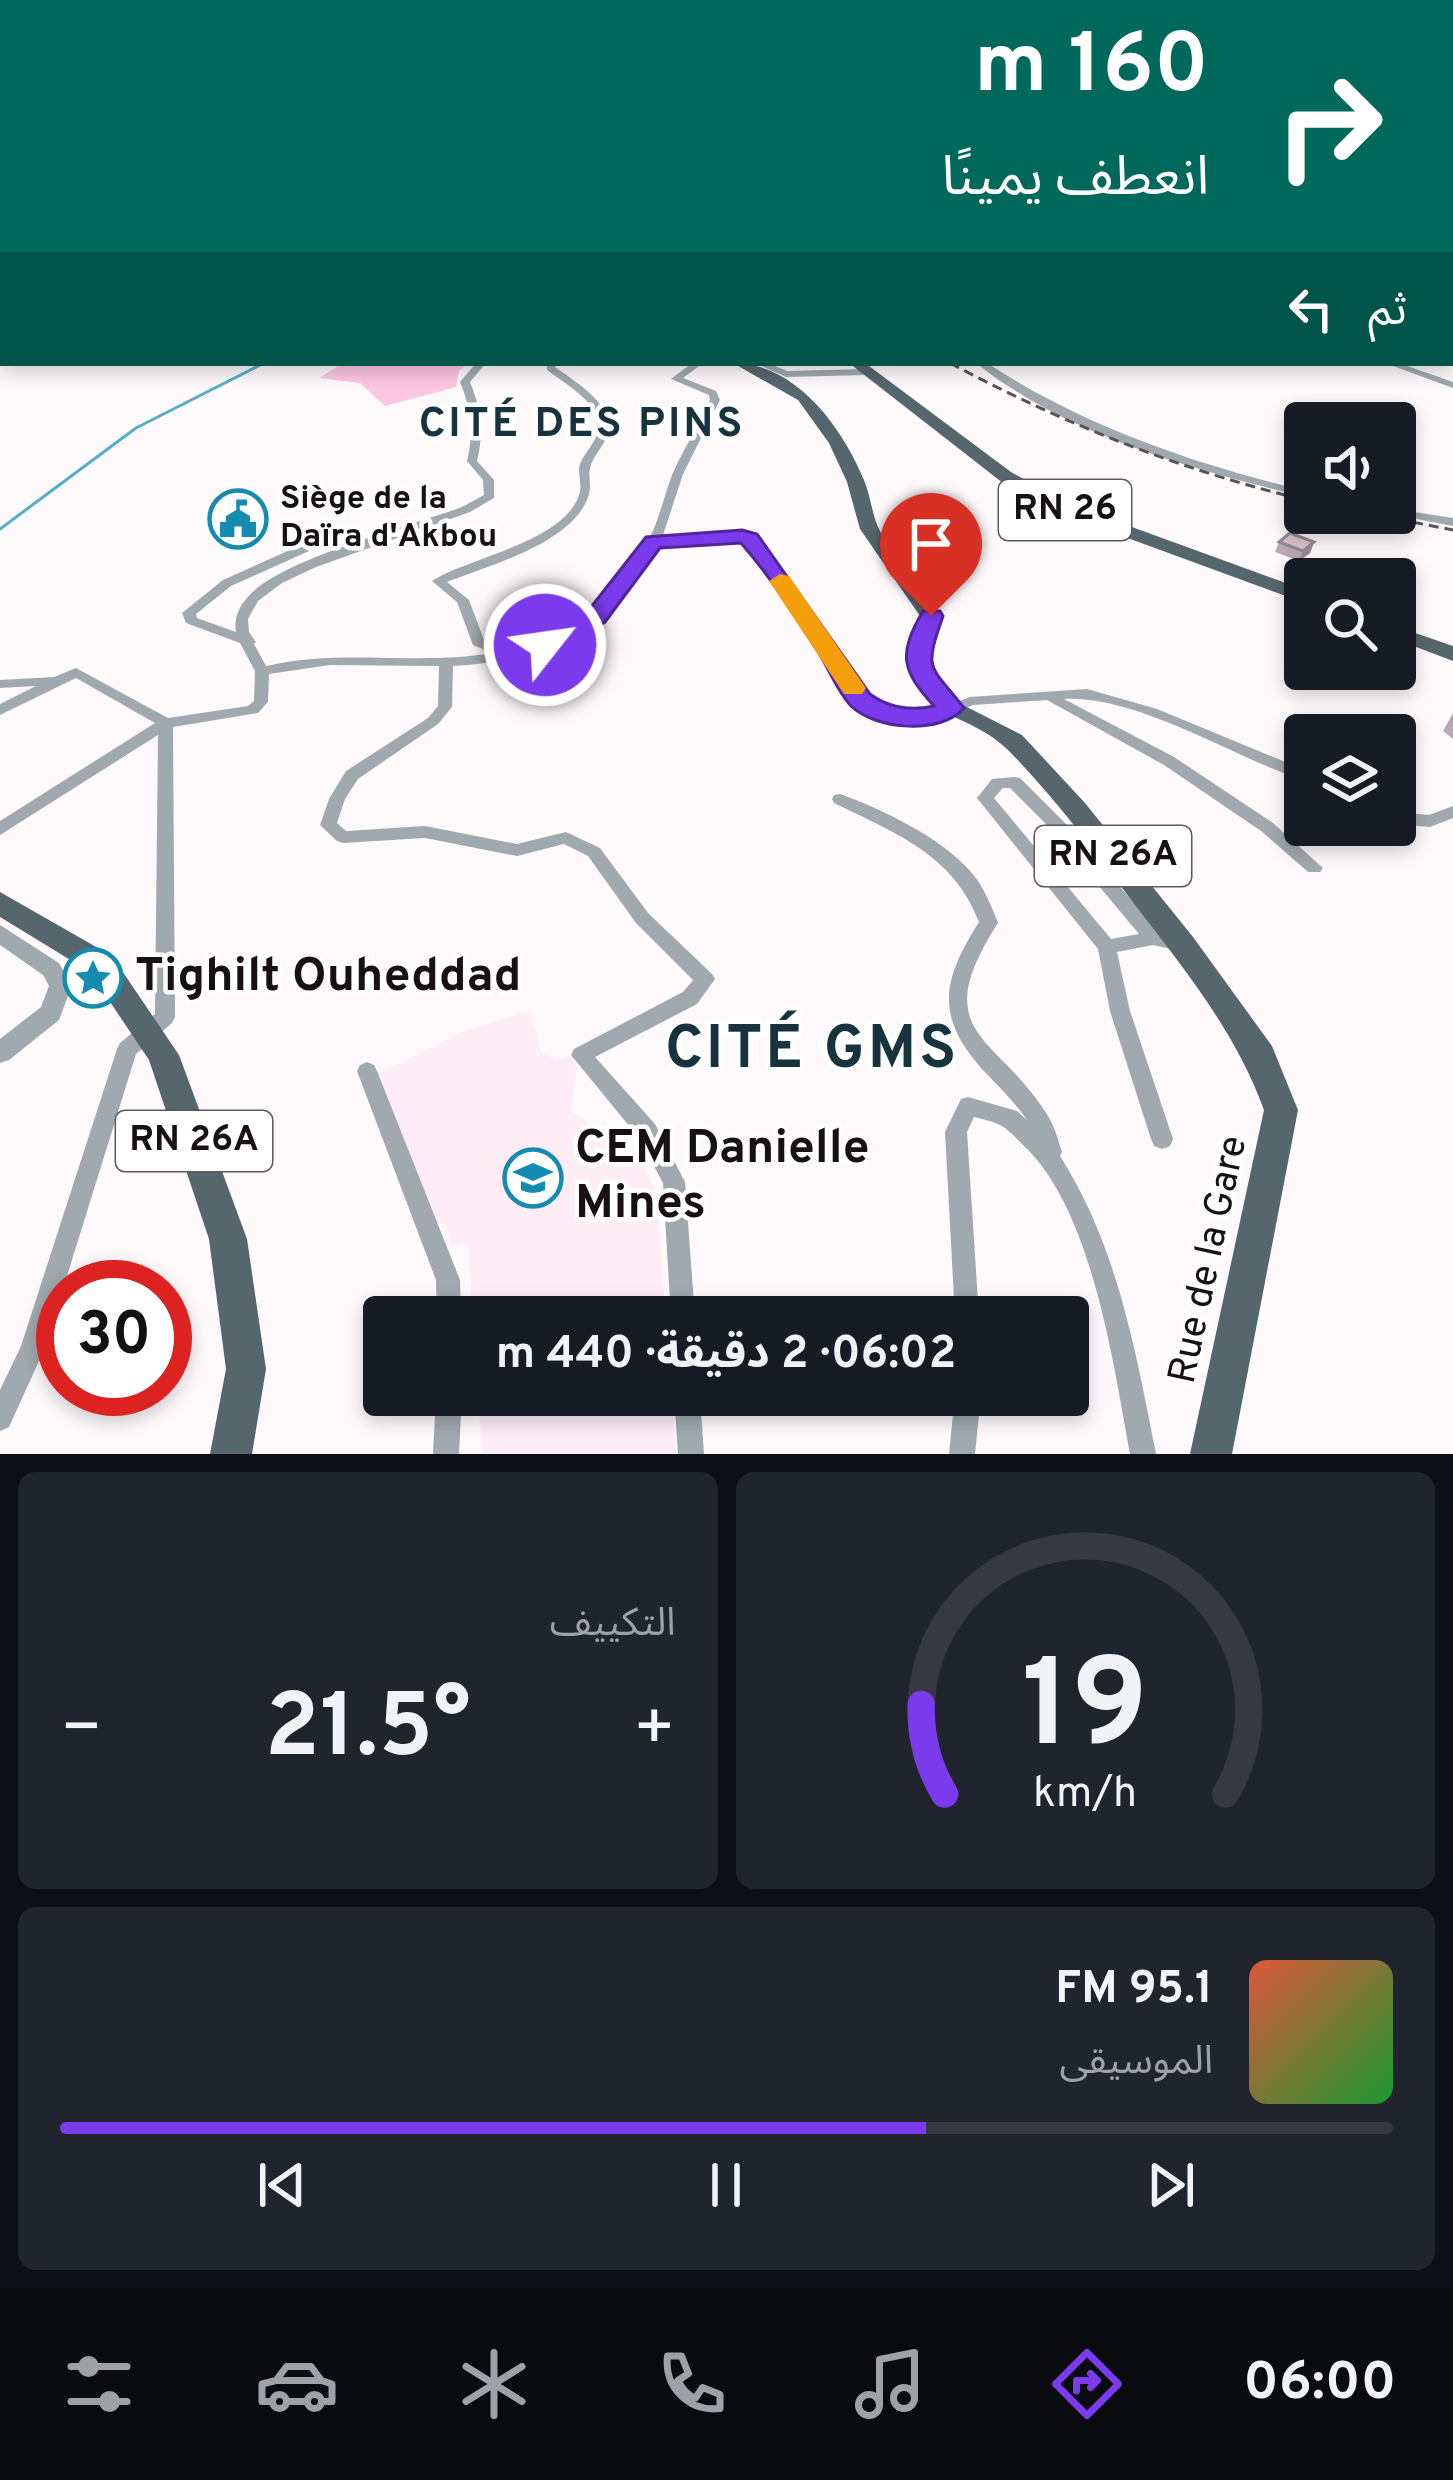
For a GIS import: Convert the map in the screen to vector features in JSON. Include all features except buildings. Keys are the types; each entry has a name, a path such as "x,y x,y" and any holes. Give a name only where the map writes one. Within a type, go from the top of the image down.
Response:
{"main road":[{"name":"Rue de la Gare","path":"746,366 803,397 837,442 856,482 869,529 931,616 916,655 924,679 951,708 1013,741 1076,809 1183,945 1261,1056 1281,1110 1211,1454"},
{"name":"RN 26","path":"861,368 1006,476 1060,507 1284,589"},
{"path":"1416,640 1453,653"},
{"name":"RN 26A","path":"0,902 101,964 158,1025 228,1239 246,1369 231,1454"}],"street":[{"path":"0,829 166,723 254,710 261,701 262,671 241,620 248,606 283,575 462,513 490,496 488,480 472,461 478,442 472,421 475,402 465,382 478,366"},
{"path":"512,656 478,642 463,600 438,580 546,537 581,505 589,488 584,468 604,432 604,418 551,366"},
{"path":"262,671 333,659 446,662 512,656 545,645 596,616 654,542 682,465 715,400 706,388 676,379 694,366"},
{"path":"767,366 786,374 861,368"},
{"path":"986,366 1045,405 1082,422 1204,468 1284,489"},
{"path":"1399,366 1453,385"},
{"path":"1416,516 1453,522"},
{"path":"654,542 728,534 750,538 860,700 874,710 908,717 936,716 970,701 1087,693 1115,699 1284,767"},
{"path":"248,642 210,631 190,620 189,614 217,589 304,548"},
{"path":"446,662 445,707 433,721 352,775 328,824 343,837 424,832 517,850 566,838 594,853 642,918 705,979 690,998 581,1055 647,1131 674,1182 681,1296"},
{"path":"0,710 76,673 166,723"},
{"path":"0,684 56,681"},
{"path":"1045,696 1169,761 1268,827 1314,868"},
{"path":"0,1418 32,1350 127,1048 158,1025 166,723"},
{"path":"1153,938 1039,805 1013,782 998,783 985,798 1107,947 1120,1011 1162,1139"},
{"path":"840,800 935,850 970,878 989,923 963,969 956,1004 963,1029 1041,1123 1087,1230 1120,1334 1143,1454"},
{"path":"1416,820 1430,821 1453,812"},
{"path":"0,933 51,969 61,985 51,1013 0,1053"},
{"path":"1107,947 1153,938 1183,945"},
{"path":"367,1071 448,1280 448,1296"},
{"path":"966,1296 956,1132 968,1106 993,1106 1021,1123 1052,1157"},
{"path":"446,1454 448,1416"},
{"path":"688,1416 691,1454"},
{"path":"962,1454 966,1416"}],"shaded area":[{"path":"338,366 465,366 456,387 385,406 360,383 319,378"},
{"name":"CEM Danielle Mines","path":"529,1011 541,1053 556,1060 573,1056 577,1070 571,1110 641,1163 656,1193 664,1296 472,1296 468,1243 452,1247 446,1226 435,1222 378,1074 462,1032"},
{"path":"479,1416 673,1416 676,1454 482,1454"}],"waterway":[{"path":"0,529 136,428 258,366"}],"railway":[{"path":"956,366 1123,443 1284,494"},
{"path":"1416,523 1453,530"}],"slow traffic":[{"path":"780,581 853,688"}],"place":[{"name":"Siège de la Daïra d'Akbou","path":"238,519"},
{"name":"Tighilt Ouheddad","path":"93,978"},
{"name":"CEM Danielle Mines","path":"533,1178"}],"district":[{"name":"CITÉ DES PINS","path":"582,425"},
{"name":"CITÉ GMS","path":"812,1052"}],"route":[{"path":"545,645 596,616 654,542 742,536 750,538 828,646 860,700 874,710 908,717 936,716 951,708 924,679 916,655 931,616"}]}
